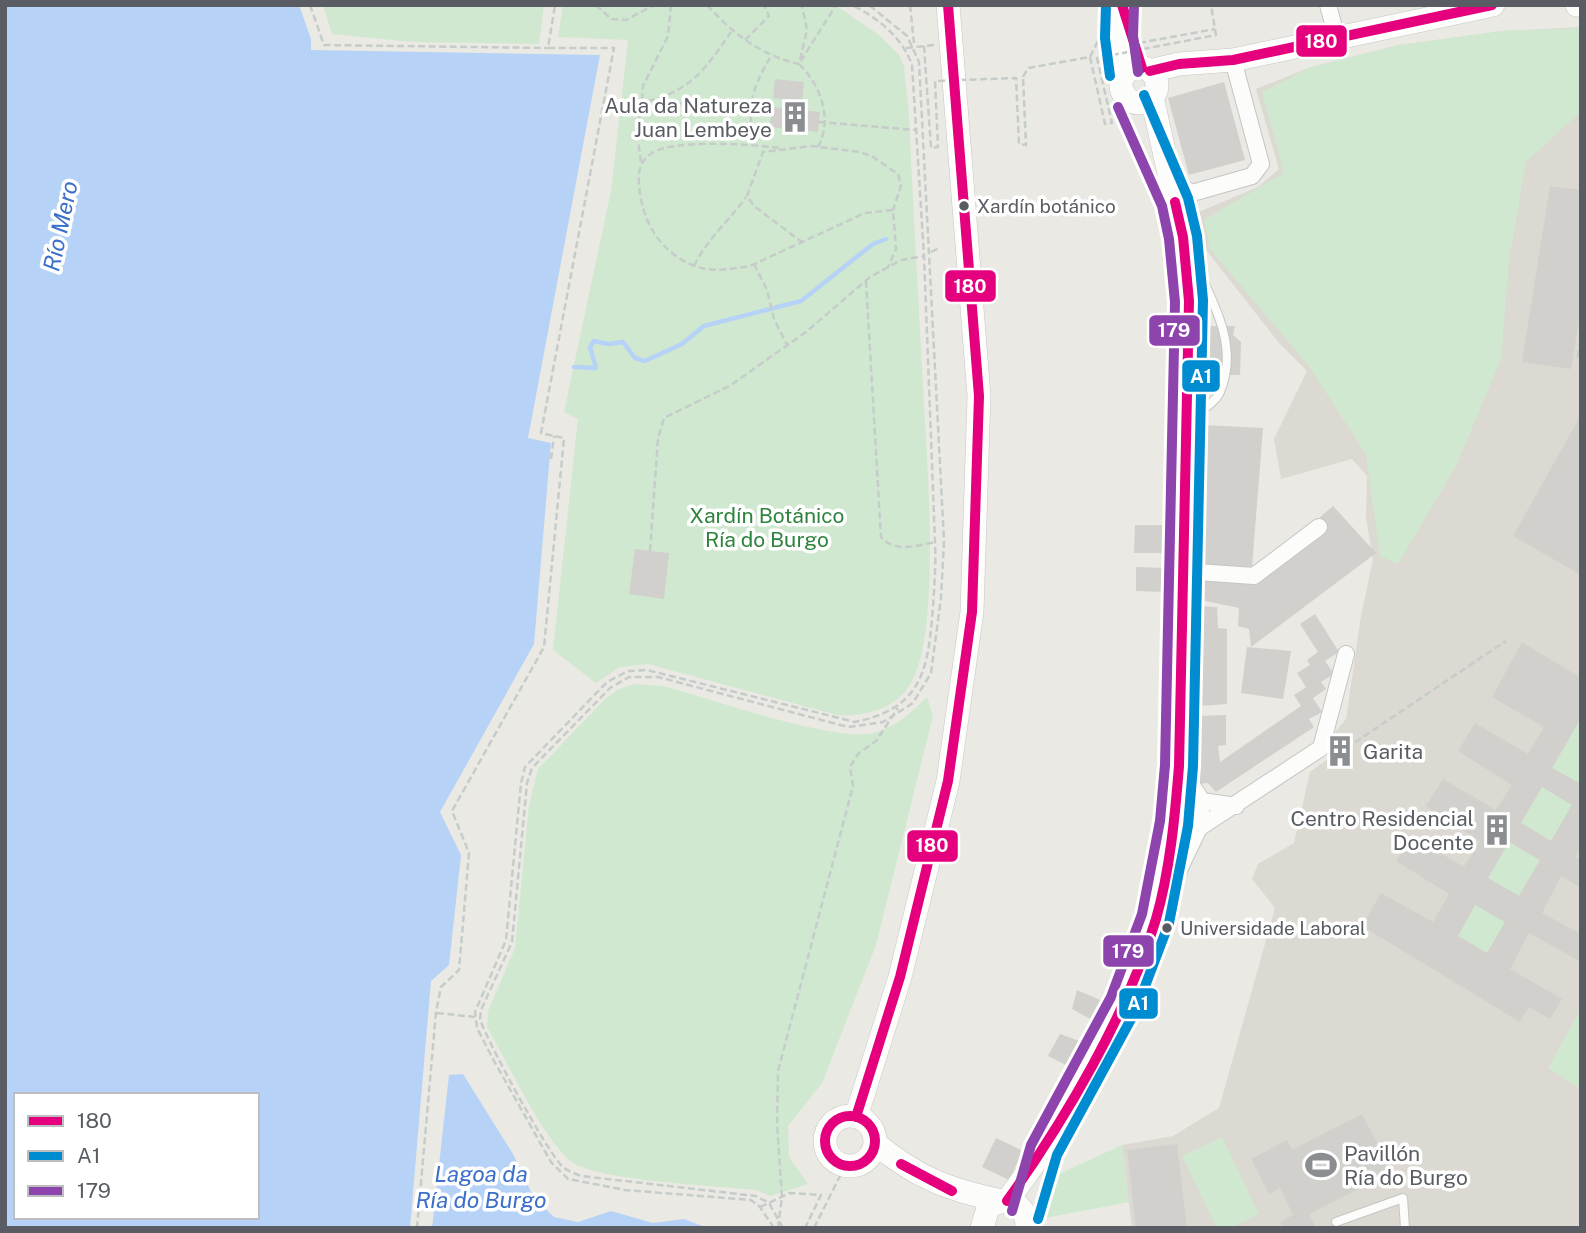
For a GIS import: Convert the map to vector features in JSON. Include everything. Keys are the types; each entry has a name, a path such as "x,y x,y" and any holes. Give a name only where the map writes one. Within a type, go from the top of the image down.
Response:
{"street":[{"path":"856,1117 900,977 948,781 971,612 979,396 948,5"},
{"path":"1121,5 1144,42 1143,83"},
{"path":"1121,5 1119,37 1143,83 1172,191 1183,237 1189,302 1181,360 1187,422 1179,766 1174,815 1156,918"},
{"path":"1328,5 1336,38"},
{"path":"1143,83 1226,60 1336,38 1417,13 1493,5"},
{"path":"1172,191 1192,192 1252,176 1261,164 1226,60"},
{"path":"1183,571 1254,576 1319,527"},
{"path":"1174,815 1188,829 1199,828 1321,748 1346,654"},
{"path":"1015,1211 1044,1150 1124,1003 1156,918 1199,828 1202,801 1179,766"},
{"path":"1174,815 1189,801 1236,806"},
{"path":"862,1157 870,1127 856,1117 848,1116 834,1122 826,1135 827,1151 831,1158 862,1157 901,1164 953,1191 1015,1211"},
{"path":"953,1191 982,1225 989,1208 1015,1211"}],"lane":[{"path":"1183,237 1222,325 1228,357 1219,395 1187,422"},
{"path":"1336,1222 1403,1198 1405,1228"}],"path":[{"path":"310,5 324,45 614,48 541,433 564,438 544,647 452,811 470,853 459,970 440,987 436,1012 417,1228"},
{"path":"548,48 555,5"},
{"path":"596,5 611,19 626,20 654,5"},
{"path":"671,5 668,36 643,86 637,132 641,162 638,175 640,203 646,223 660,242 677,257 694,266 711,270 754,264 865,213 893,210"},
{"path":"707,5 746,40 771,57 799,64 815,86 827,123 818,147"},
{"path":"746,40 769,16 764,5"},
{"path":"799,64 807,30 802,5"},
{"path":"799,64 836,5"},
{"path":"776,1228 782,1197 777,1123 778,1071 853,786 850,767 858,754 876,741 900,705 917,687 927,663 936,575 924,256 912,65 906,48 890,31 852,5"},
{"path":"869,5 893,22 914,47"},
{"path":"783,1228 769,1203 756,1196 581,1176 560,1165 481,1019 481,1010 512,942 527,783 532,768 603,694 629,677 658,677 848,727 866,726 892,717 913,703 931,673 941,598 944,541 919,62 914,47 910,5"},
{"path":"924,46 931,148 938,147 935,81 1016,78 1019,144 1026,145 1023,77 1028,68 1090,57 1105,124 1112,124 1097,58 1216,35 1211,5"},
{"path":"1144,42 1215,29"},
{"path":"642,102 671,96 693,81 732,32"},
{"path":"906,48 940,45"},
{"path":"752,144 750,106 755,83 771,57"},
{"path":"642,102 750,106"},
{"path":"819,122 916,130"},
{"path":"641,162 667,146 752,144 779,148 818,147 860,152 873,157 898,174 901,186 893,210 897,249 888,267"},
{"path":"694,266 712,235 727,224 747,196 763,152 779,148"},
{"path":"747,196 754,206 803,243"},
{"path":"650,551 658,439 664,418 731,385 888,267 901,260 924,256 939,248"},
{"path":"754,264 768,290 787,345"},
{"path":"866,281 877,508 881,537 887,544 896,547 935,542"},
{"path":"1578,357 1581,339"},
{"path":"551,459 554,436"},
{"path":"1338,750 1343,747 1345,749 1506,641"},
{"path":"776,1228 751,1200 625,1190 568,1179 551,1162 477,1028 475,1017 506,940 521,783 526,767 591,697 616,675 628,671 647,670 855,722 880,717 900,705"},
{"path":"436,1012 475,1017"},
{"path":"814,1228 862,1157"},
{"path":"760,1207 790,1193 821,1195 805,1228"}],"shaded area":[{"path":"1581,27 1581,1228 1132,1228 1122,1145 1173,1136 1219,1108 1275,908 1252,879 1258,864 1294,843 1310,772 1339,751 1331,737 1346,719 1361,616 1373,559 1366,518 1367,476 1352,459 1281,479 1274,439 1307,371 1279,343 1203,246 1194,214 1258,187 1279,169 1256,89 1311,67 1399,45 1503,31"}],"green space":[{"path":"323,5 544,5 539,44 413,42 332,34"},
{"name":"Xardín Botánico Ría do Burgo","path":"563,5 835,5 879,35 899,55 904,66 909,116 927,466 929,588 920,659 911,683 897,699 879,710 837,715 648,664 620,667 596,683 553,650 578,419 564,412 611,191 628,40 558,37"},
{"path":"1581,28 1581,111 1526,162 1509,260 1501,359 1457,464 1398,564 1380,556 1366,454 1308,365 1210,249 1204,220 1284,173 1262,92 1311,67 1399,45 1503,31"},
{"path":"634,684 663,686 801,725 854,734 873,733 889,727 909,714 927,697 933,716 876,945 822,1083 788,1126 789,1157 808,1184 770,1196 756,1190 601,1173 568,1159 534,1113 487,1027 488,1011 515,948 529,805 538,769 605,699 619,689"},
{"path":"1581,718 1581,784 1552,768"},
{"path":"1542,787 1572,805 1551,841 1521,823"},
{"path":"1509,842 1540,860 1519,896 1488,878"},
{"path":"1475,905 1505,922 1487,953 1458,936"},
{"path":"1581,1008 1581,1089 1548,1068"},
{"path":"1222,1137 1259,1214 1231,1228 1217,1228 1182,1156"},
{"path":"1122,1145 1129,1202 1040,1219 1059,1174"}],"water":[{"name":"Río Mero","path":"5,5 299,5 311,39 311,50 600,55 528,438 551,443 534,644 440,812 461,855 449,965 431,981 410,1228 5,1228"},
{"name":"Lagoa da Ría do Burgo","path":"463,1074 513,1154 534,1198 554,1217 578,1222 611,1211 653,1223 684,1219 708,1228 432,1228 449,1075"}],"building":[{"name":"Aula da Natureza Juan Lembeye","path":"775,79 804,82 802,101 773,98"},
{"path":"1224,82 1245,160 1189,175 1168,98"},
{"name":"Aula da Natureza Juan Lembeye","path":"772,107 820,112 818,132 770,127"},
{"path":"1550,186 1581,190 1581,308 1571,369 1522,362"},
{"path":"1210,326 1235,326 1233,335 1241,342 1240,375 1208,375"},
{"path":"1581,415 1581,575 1513,536"},
{"path":"1203,425 1263,428 1252,567 1197,564"},
{"path":"1333,506 1376,553 1251,647 1249,629 1238,626 1239,608 1191,598 1193,578 1255,585 1329,528 1320,517"},
{"path":"1135,525 1163,525 1163,553 1134,553"},
{"path":"635,549 669,553 664,599 629,594"},
{"path":"1136,567 1165,568 1165,592 1136,591"},
{"path":"1198,606 1217,607 1218,628 1227,629 1227,704 1199,706 1199,652 1196,652"},
{"path":"1315,614 1339,652 1325,661 1334,674 1321,682 1326,689 1313,698 1322,712 1309,719 1314,727 1216,792 1208,783 1199,784 1199,716 1226,715 1226,745 1218,746 1220,762 1301,706 1294,695 1306,687 1297,673 1310,665 1307,660 1318,652 1300,624"},
{"name":"Centro Residencial Docente","path":"1522,642 1581,678 1581,718 1552,768 1581,784 1581,847 1575,857 1581,860 1581,888 1561,876 1542,913 1581,934 1581,962 1529,933 1510,969 1562,999 1550,1019 1529,1007 1520,1022 1362,926 1381,893 1433,922 1449,894 1396,861 1411,836 1464,867 1480,841 1426,806 1443,779 1496,810 1512,785 1458,751 1475,723 1528,754 1544,727 1492,697","holes":["1542,787 1572,805 1551,841 1521,823","1509,842 1540,860 1519,896 1488,878","1475,905 1505,922 1487,953 1458,936"]},
{"path":"1247,647 1291,651 1283,699 1241,693"},
{"path":"1077,990 1105,1002 1094,1021 1072,1009"},
{"path":"1060,1034 1085,1043 1072,1068 1048,1056"},
{"name":"Pavillón Ría do Burgo","path":"1362,1114 1392,1172 1309,1214 1316,1228 1283,1228 1280,1222 1293,1215 1280,1188 1269,1194 1251,1159 1287,1140 1292,1150"},
{"path":"996,1138 1023,1151 1009,1180 982,1167"},
{"path":"1177,1144 1187,1228 1136,1228 1127,1150"}],"waterway":[{"path":"574,367 596,368 590,347 594,341 608,344 623,342 635,358 645,361 682,344 704,326 801,301 873,244 886,239"}],"transit line":[{"name":"180","path":"856,1117 900,977 948,781 972,612 979,396 948,5"},
{"name":"A1","path":"1106,5 1105,38 1110,76"},
{"name":"180","path":"1122,5 1142,68"},
{"name":"179","path":"1134,5 1133,36 1138,72"},
{"name":"180","path":"1150,71 1179,64 1233,60 1492,5"},
{"name":"A1","path":"1038,1219 1057,1155 1136,1010 1169,923 1188,826 1193,766 1203,300 1197,236 1188,198 1144,95"},
{"name":"179","path":"1012,1211 1031,1145 1111,997 1142,914 1160,821 1165,765 1175,302 1169,239 1162,206 1118,107"},
{"name":"180","path":"1007,1201 1072,1101 1129,992 1156,919 1168,862 1179,766 1189,301 1183,237 1175,202"},
{"name":"180","path":"850,1116 868,1123 875,1141 868,1159 850,1166 832,1159 825,1141 832,1123 850,1116"},
{"name":"180","path":"901,1164 952,1191"}],"place":[{"name":"Aula da Natureza Juan Lembeye","path":"795,117"},
{"name":"Xardín botánico","path":"964,206"},
{"name":"Garita","path":"1340,751"},
{"name":"Centro Residencial Docente","path":"1497,830"},
{"name":"Universidade Laboral","path":"1167,928"},
{"name":"Pavillón Ría do Burgo","path":"1321,1165"}]}
